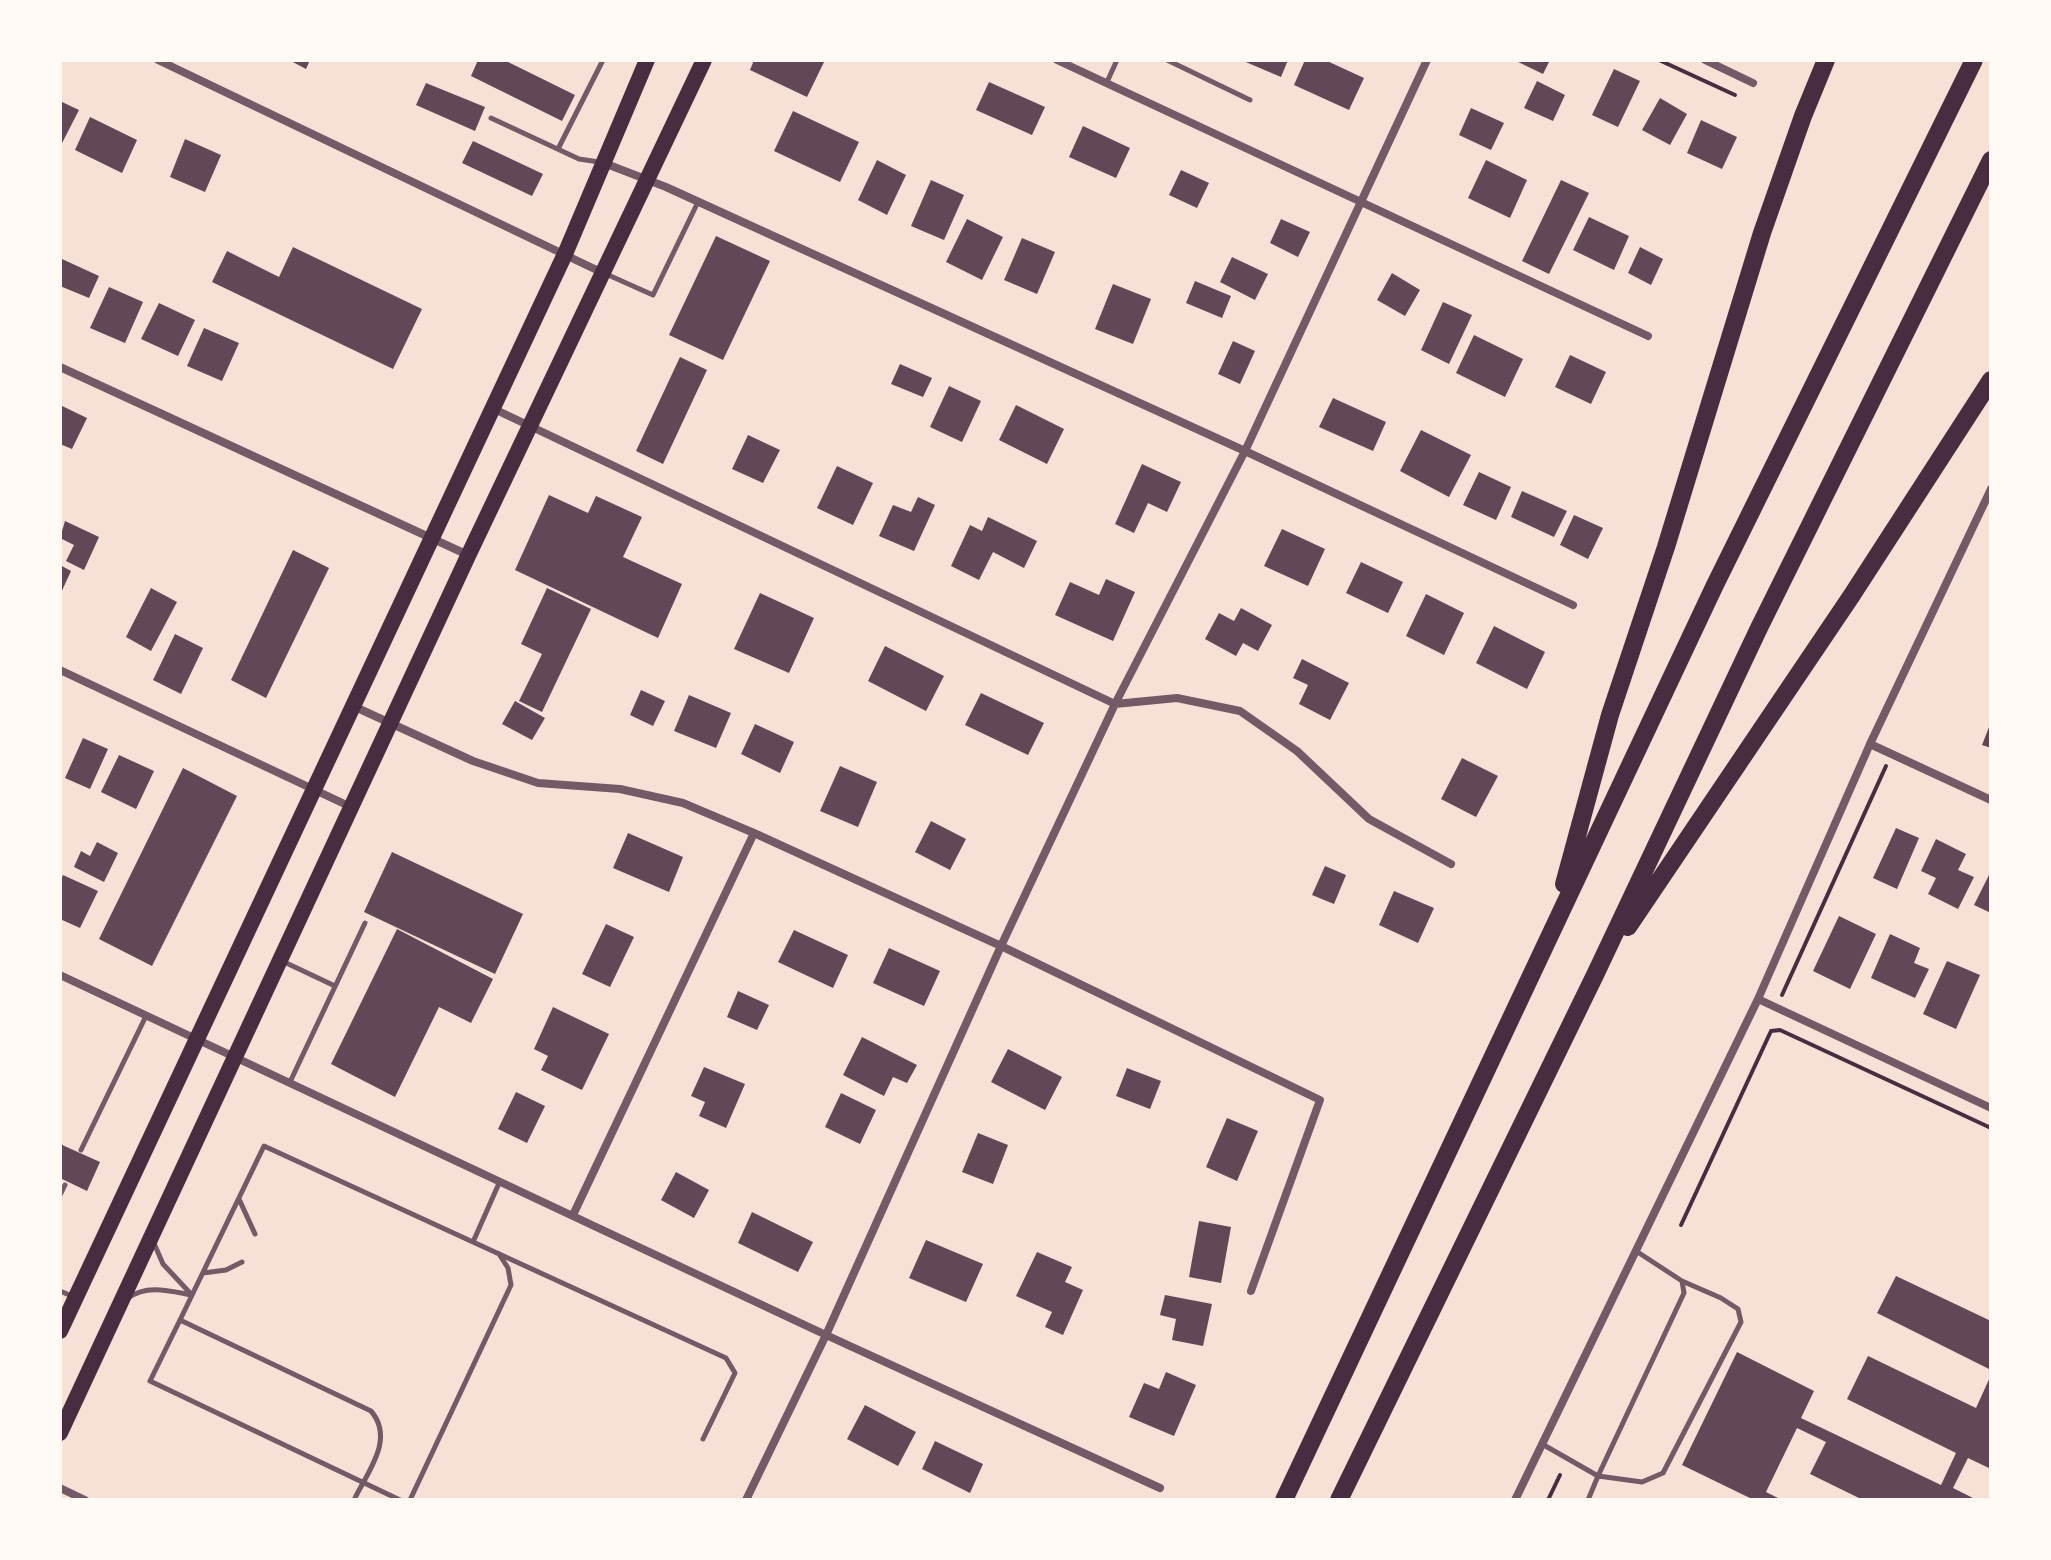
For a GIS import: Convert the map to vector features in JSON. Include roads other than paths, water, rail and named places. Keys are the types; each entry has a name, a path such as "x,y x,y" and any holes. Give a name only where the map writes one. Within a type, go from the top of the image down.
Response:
{"highway":[{"path":"1552,929 1610,715 1666,547 1762,233 1826,60"},
{"path":"1284,1500 1714,587 1974,60"},
{"path":"1339,1500 1595,975 1759,628 1991,160"},
{"path":"1595,975 1852,595 1991,380"}],"main road":[{"path":"60,1331 68,1295 197,1040 565,254 647,60"},
{"path":"60,1433 468,556 704,60"}],"street":[{"path":"158,60 604,273"},
{"path":"1057,60 1648,336"},
{"path":"746,1500 826,1335 1001,946 1115,704 1245,451 1426,60"},
{"path":"1705,60 1753,83"},
{"path":"604,163 648,179 1245,451 1573,605"},
{"path":"60,367 468,556"},
{"path":"492,408 1115,704 1177,698 1240,711 1297,751 1369,819 1451,864"},
{"path":"1515,1500 1758,999 1870,744 1988,502 1991,489"},
{"path":"60,670 352,807"},
{"path":"353,706 473,761 538,783 620,789 683,803 1001,946 1320,1100 1251,1291"},
{"path":"1870,744 1991,800"},
{"path":"573,1215 754,833"},
{"path":"60,975 826,1335 1160,1488"},
{"path":"1758,999 1991,1108"},
{"path":"60,1488 85,1500"}],"lane":[{"path":"558,149 603,60"},
{"path":"1106,83 1117,60"},
{"path":"1167,60 1250,100"},
{"path":"491,118 579,159 604,163"},
{"path":"604,273 653,295 698,202"},
{"path":"290,1082 365,923"},
{"path":"280,960 335,986"},
{"path":"81,1150 146,1016"},
{"path":"400,1500 150,1381 264,1146 726,1358 735,1373 703,1439"},
{"path":"473,1242 500,1181"},
{"path":"60,1195 65,1185"},
{"path":"238,1198 255,1234"},
{"path":"152,1237 163,1264 192,1295"},
{"path":"1542,1444 1598,1476 1642,1482 1663,1473 1741,1322 1738,1309 1682,1281 1636,1251"},
{"path":"410,1500 511,1285 508,1268 499,1254"},
{"path":"202,1273 226,1270 242,1262"},
{"path":"1588,1500 1674,1319 1684,1293 1682,1281"},
{"path":"120,1304 137,1291 150,1289 192,1295"},
{"path":"180,1320 371,1411 380,1422 383,1438 354,1500"}]}
